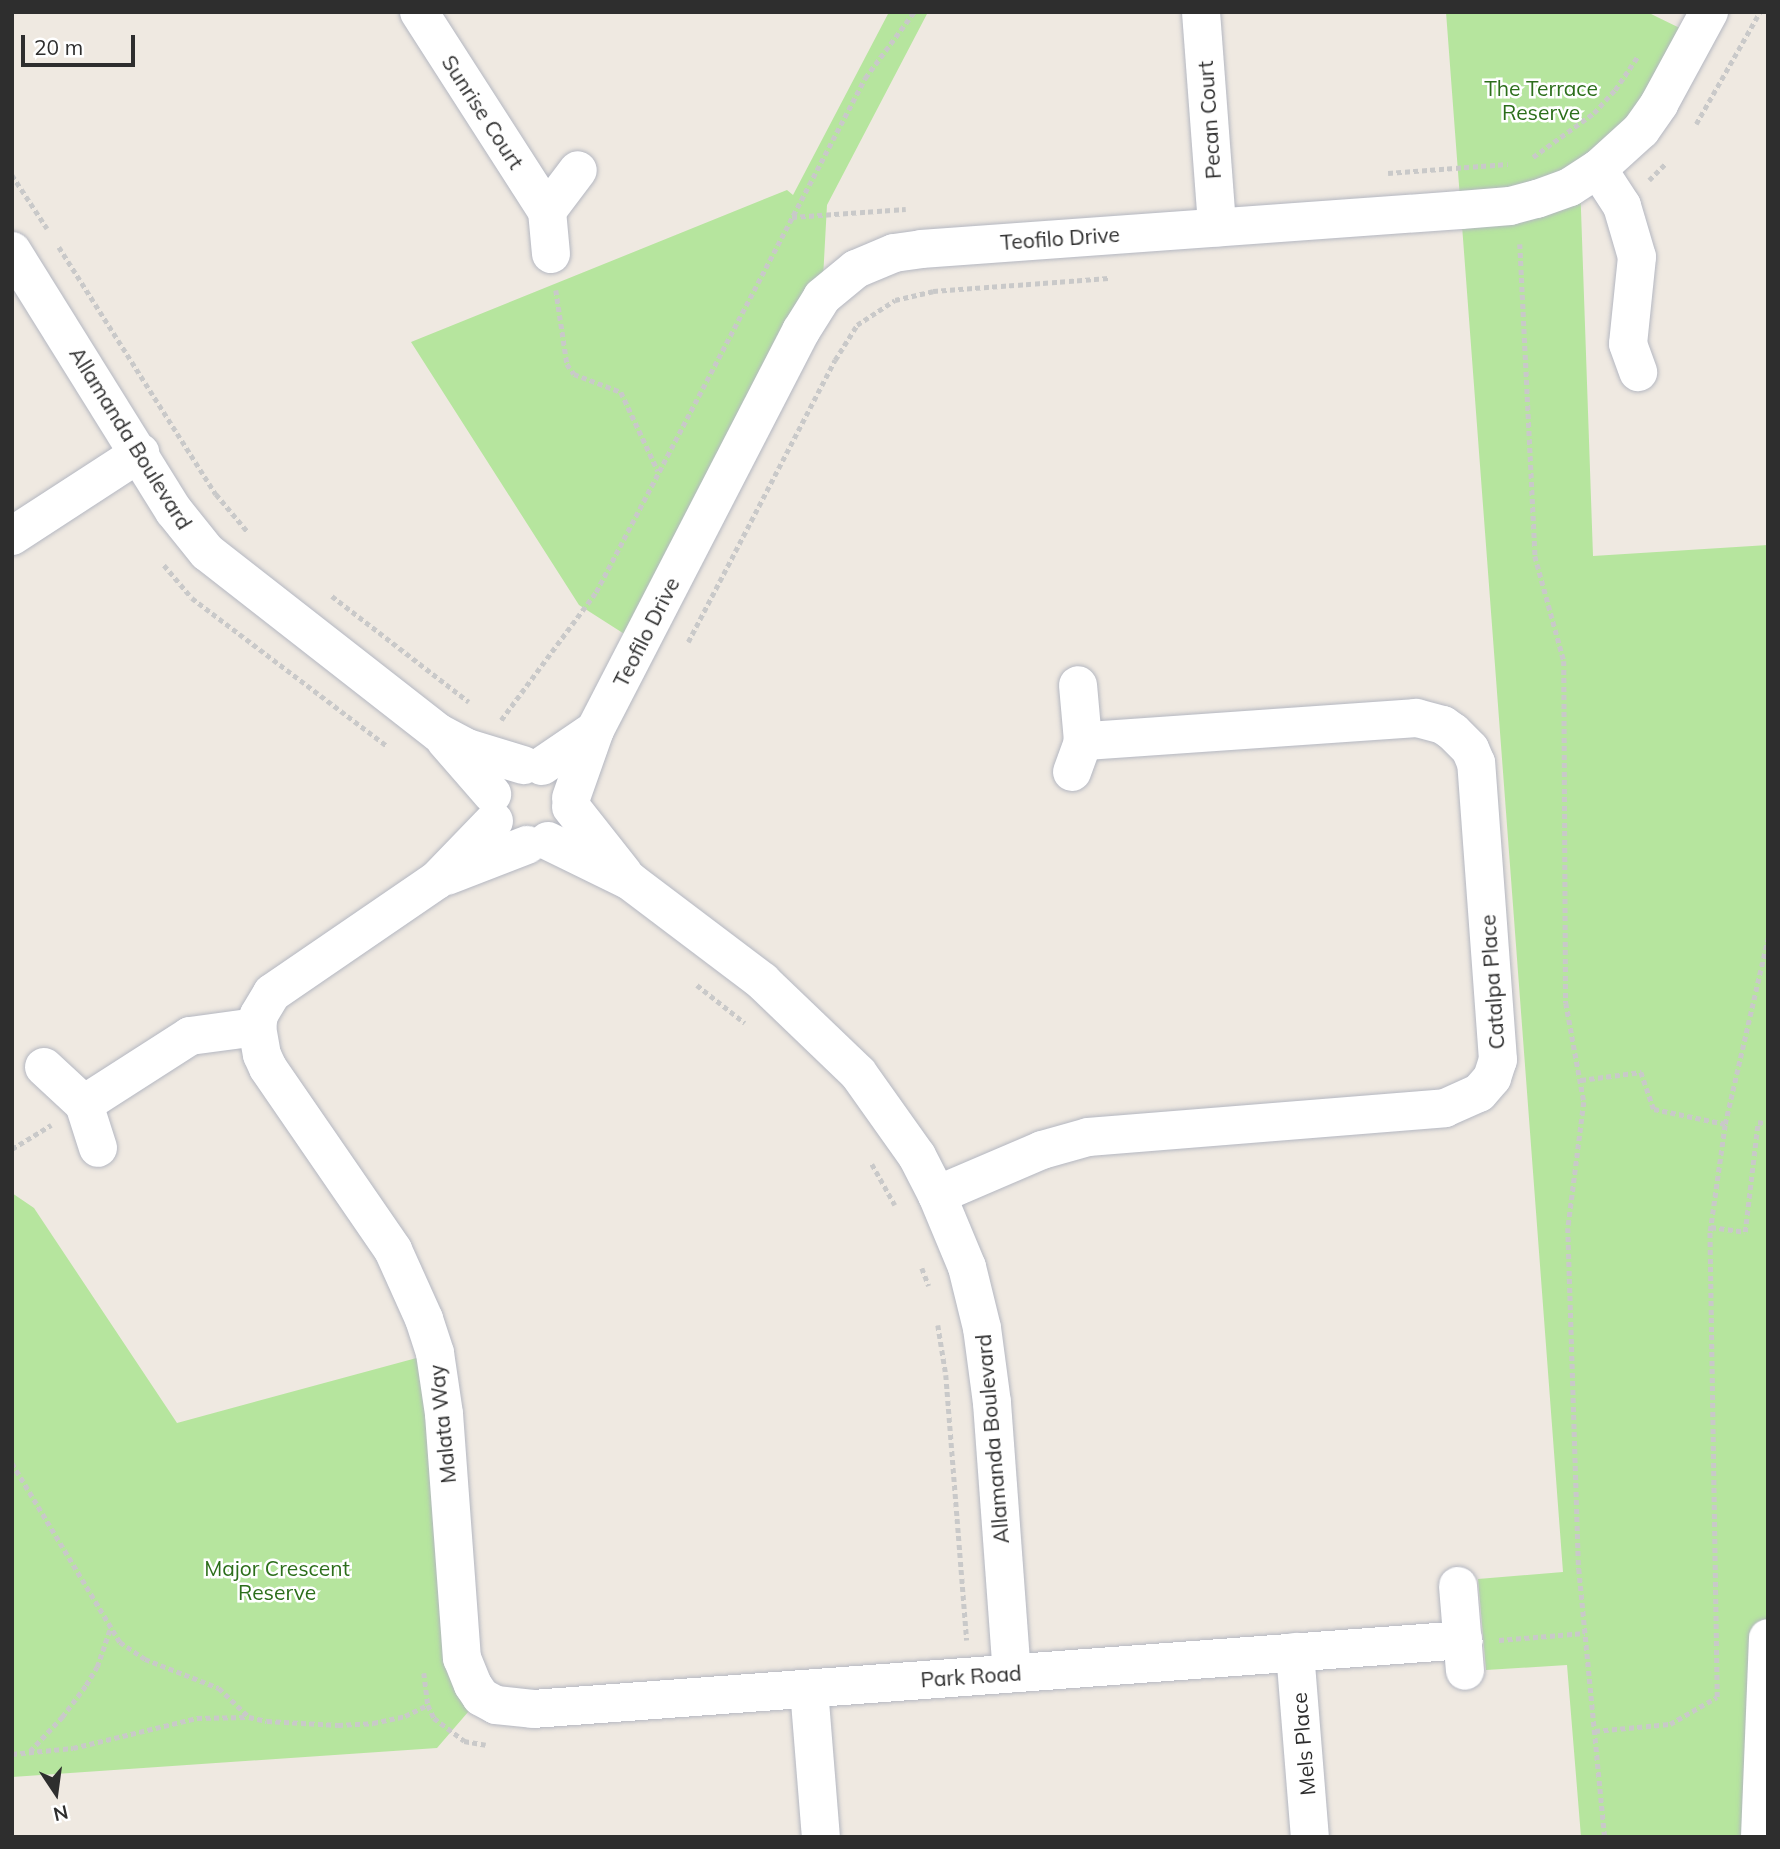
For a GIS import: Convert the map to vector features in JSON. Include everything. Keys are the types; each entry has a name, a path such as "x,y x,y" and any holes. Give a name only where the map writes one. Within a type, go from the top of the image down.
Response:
{"street":[{"name":"Sunrise Court","path":"419,12 547,211 551,254"},
{"name":"Pecan Court","path":"1201,12 1217,227"},
{"name":"Teofilo Drive","path":"571,802 595,730 801,331 822,297 838,282 876,260 921,248 1510,206 1570,187 1598,169 1647,121 1709,12"},
{"path":"1598,169 1622,206 1637,257 1628,344 1638,372"},
{"path":"547,211 578,170"},
{"name":"Allamanda Boulevard","path":"12,251 174,511 206,552 439,733 467,748 532,766"},
{"path":"12,536 140,453"},
{"name":"Catalpa Place","path":"937,1195 1042,1150 1088,1137 1446,1108 1479,1093 1492,1078 1498,1060 1476,763 1470,749 1453,732 1443,724 1416,718 1078,756 1077,685"},
{"name":"Teofilo Drive","path":"532,766 595,730"},
{"name":"Allamanda Boulevard","path":"439,733 493,808"},
{"path":"84,1104 190,1036 257,1027 263,1004 285,982 437,880 537,843 564,827 571,802 564,782 532,766 503,775 493,808 437,880"},
{"name":"Allamanda Boulevard","path":"571,802 630,881"},
{"path":"493,808 507,837 537,843"},
{"name":"Allamanda Boulevard","path":"537,843 630,881 762,981 843,1057 874,1093 904,1135 937,1195 967,1267 987,1358 1012,1673"},
{"name":"Malata Way","path":"257,1027 262,1055 268,1068 393,1250 424,1319 435,1353 444,1414 462,1658 481,1697"},
{"path":"44,1068 84,1104 98,1148"},
{"path":"1458,1586 1464,1652"},
{"path":"1760,1837 1768,1638"},
{"name":"Park Road","path":"481,1697 496,1704 533,1709 1295,1652 1464,1652"},
{"name":"Mels Place","path":"1295,1652 1310,1837"},
{"path":"809,1689 821,1837"}],"path":[{"path":"509,726 498,724 596,592 865,78 914,12"},
{"path":"1528,160 1594,113 1615,90 1640,51"},
{"path":"1384,174 1518,162"},
{"path":"12,175 49,232"},
{"path":"1510,246 1532,241"},
{"path":"57,244 216,494 250,534"},
{"path":"1520,244 1535,556 1564,661 1566,1003 1584,1102 1568,1228 1579,1569 1605,1837"},
{"path":"551,254 567,364 574,374 621,392 628,400 659,472"},
{"path":"681,654 835,360 857,325 895,300 933,290 1120,277"},
{"path":"327,592 476,708"},
{"path":"1595,1731 1670,1724 1717,1697 1711,1227 1725,1124 1768,938"},
{"path":"692,980 752,1028"},
{"path":"1581,1080 1641,1072 1654,1109 1725,1124"},
{"path":"1711,1227 1745,1232 1758,1122 1768,1124"},
{"path":"866,1155 897,1209"},
{"path":"922,1266 931,1292"},
{"path":"937,1319 946,1375 967,1643"},
{"path":"12,1463 111,1628 130,1651 160,1667 219,1688 249,1717"},
{"path":"29,1752 86,1685 97,1667 111,1628"},
{"path":"1464,1652 1585,1633"},
{"path":"12,1754 73,1748 197,1718 249,1717 338,1726 404,1716 428,1705"}],"green space":[{"path":"889,12 928,12 827,205 822,297 640,644 579,605 411,342 787,190 793,195"},
{"name":"The Terrace Reserve","path":"1446,12 1647,12 1696,36 1580,181 1593,556 1768,545 1768,1837 1581,1837 1567,1665 1486,1670 1478,1579 1563,1572"},
{"name":"Major Crescent Reserve","path":"12,1193 34,1208 177,1423 435,1353 481,1697 437,1748 12,1777"}]}
